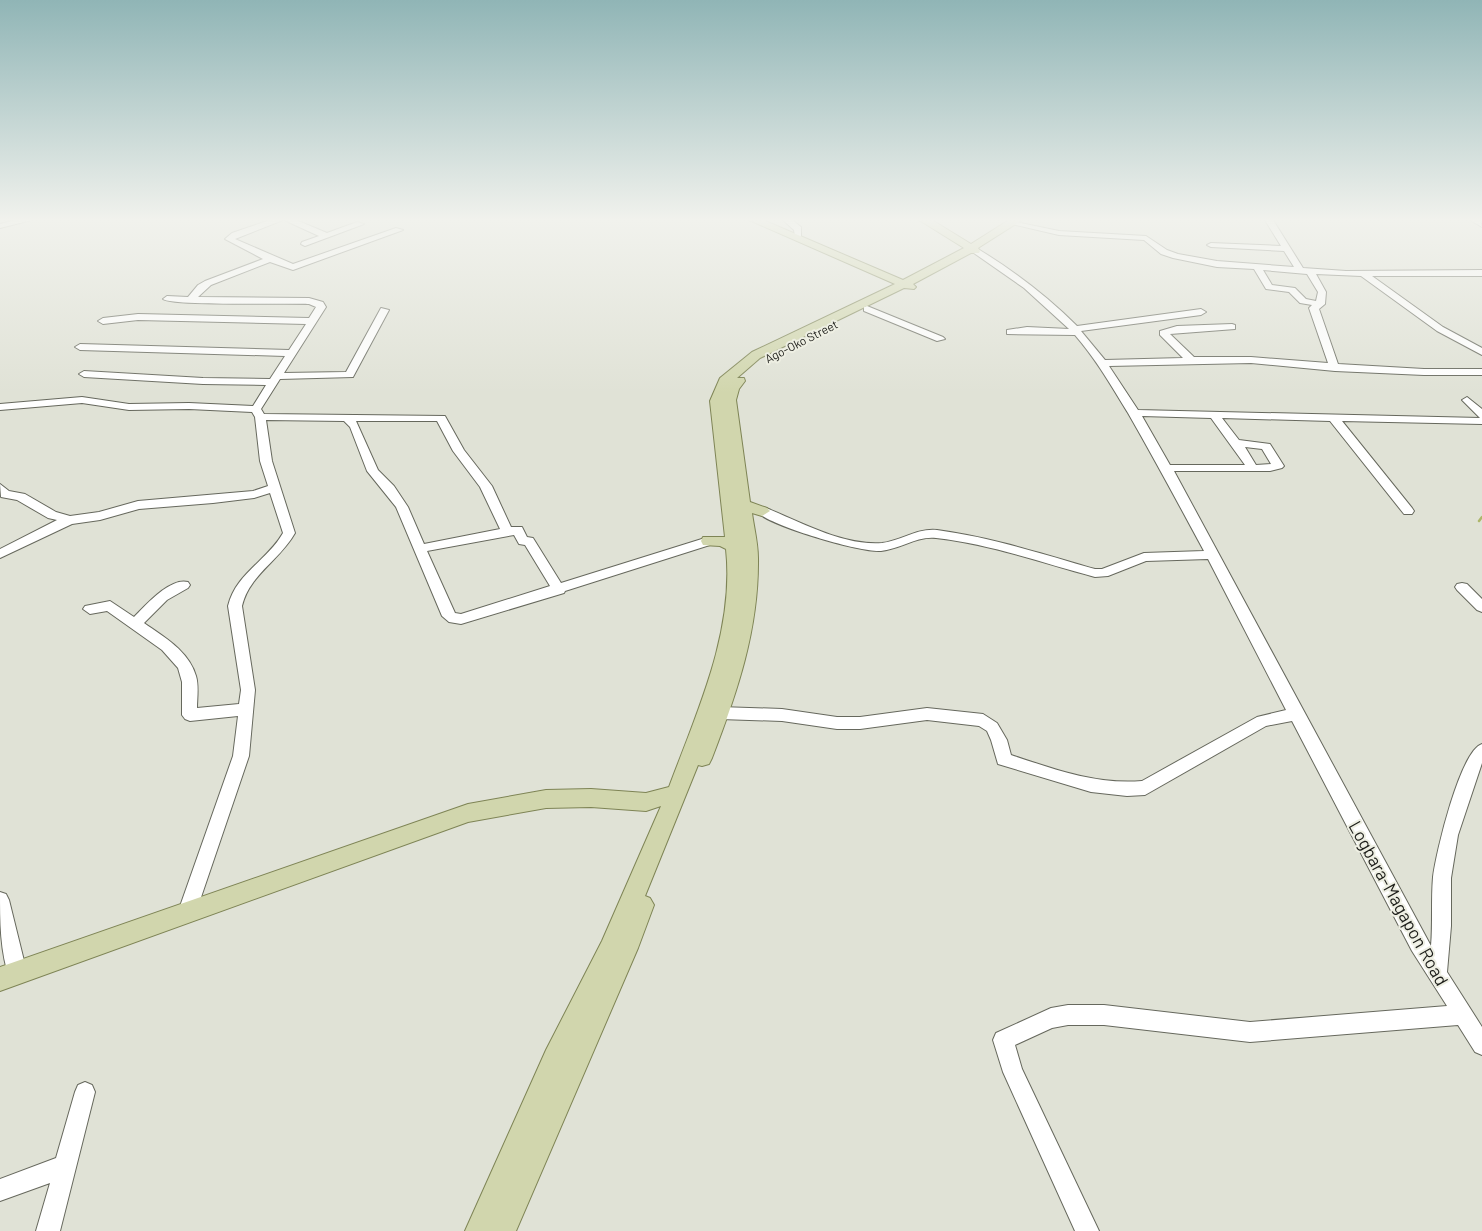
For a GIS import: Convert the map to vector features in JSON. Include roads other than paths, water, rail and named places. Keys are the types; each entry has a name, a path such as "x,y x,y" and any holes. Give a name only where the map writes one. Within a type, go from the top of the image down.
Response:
{"main road":[{"path":"885,277 890,284 890,292"},
{"path":"891,277 909,285"},
{"path":"740,518 717,402 725,381 756,356 890,292 909,285 921,277"},
{"name":"Ago-Oko Street","path":"742,560 729,400 733,388 752,368 763,360 867,309 923,277"},
{"path":"708,541 740,518 762,511"},
{"path":"480,1231 564,1062 624,934 728,691 744,632 742,560 722,541 708,541"},
{"path":"624,934 659,833 719,679 732,620 742,560"},
{"path":"9,976 468,813 546,799 591,798 646,802 673,801"},
{"path":"0,988 363,857 456,826 497,815 542,807 619,807 645,810 673,801"},
{"path":"645,810 653,819 659,833"},
{"path":"501,1231 564,1062"}],"street":[{"path":"190,300 201,287 223,277"},
{"name":"Logbara-Magapon Road","path":"1015,277 1036,292 1075,330 1102,363 1133,413 1166,468 1295,714 1437,976 1482,1045"},
{"path":"1263,277 1269,287 1292,290 1303,301 1320,304"},
{"path":"1310,277 1322,292 1320,304 1314,308 1335,368"},
{"path":"1368,277 1440,329 1482,352"},
{"path":"167,299 316,302 321,307 274,379 258,413 261,435 287,540 246,581 236,598 236,613 248,690 241,756 236,776 187,912"},
{"path":"867,309 940,339"},
{"path":"84,374 203,382 349,375 384,310"},
{"path":"1010,332 1034,328 1056,332 1201,312"},
{"path":"103,321 138,317 312,322"},
{"path":"1192,361 1163,333 1177,329 1232,327"},
{"path":"80,347 253,354 292,353"},
{"path":"1102,363 1252,360 1335,368 1482,372"},
{"path":"0,407 82,400 129,407 189,406 258,413 347,417 441,418 459,451 486,486 507,532"},
{"path":"1482,400 1467,400 1482,415"},
{"path":"1133,413 1482,421"},
{"path":"1213,414 1252,465 1252,468"},
{"path":"347,417 354,426 373,471 390,488 402,507 422,548 449,616 454,619 467,618 559,590 708,541"},
{"path":"1333,417 1408,511"},
{"path":"1166,468 1270,468 1278,466 1266,446 1236,443"},
{"path":"0,488 5,494 21,497 52,515 70,520"},
{"path":"0,554 49,528 70,520 100,516 138,505 254,494 274,488"},
{"path":"762,511 808,529 865,546 883,547 910,536 934,534 1041,557 1095,573 1102,573 1144,557 1212,555"},
{"path":"422,548 518,530 523,541 529,541 559,590"},
{"path":"135,624 162,598 184,585"},
{"path":"1462,588 1482,607"},
{"path":"90,609 110,606 162,642 184,666 188,676 190,715 246,709"},
{"path":"720,713 782,715 836,723 860,723 927,714 983,720 992,727 999,740 1004,759 1066,779 1106,788 1129,790 1145,788 1262,721 1295,714"},
{"path":"1437,976 1442,926 1442,878 1449,835 1473,763 1482,750"},
{"path":"0,900 9,976"},
{"path":"1087,1231 1013,1072 1003,1040 1051,1018 1068,1015 1104,1015 1250,1032 1462,1015"},
{"path":"48,1231 85,1092"},
{"path":"0,1190 65,1166"}],"waterway":[{"path":"1479,521 1482,517"}]}
